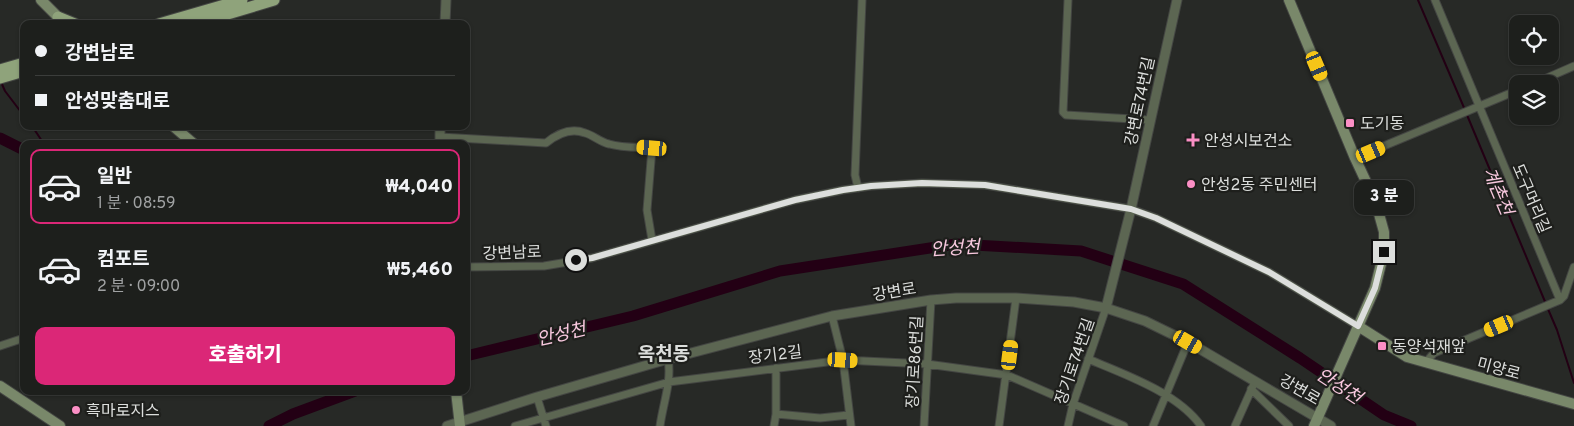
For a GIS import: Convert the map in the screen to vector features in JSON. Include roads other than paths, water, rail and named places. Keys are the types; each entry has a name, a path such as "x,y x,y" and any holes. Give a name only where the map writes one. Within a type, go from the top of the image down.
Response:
{"main road":[{"path":"40,0 61,20"},
{"path":"173,20 242,0"},
{"path":"207,20 274,0"},
{"path":"1289,0 1355,158 1376,203 1384,232 1384,252 1375,288 1317,419"},
{"path":"0,70 20,64"},
{"path":"0,78 20,73"},
{"path":"178,130 189,140"},
{"name":"미양로","path":"1356,329 1393,350 1425,363 1569,403"},
{"path":"0,386 60,426"},
{"path":"456,395 459,422"}],"street":[{"path":"445,20 446,0"},
{"path":"858,188 855,175 862,0"},
{"path":"1068,0 1063,112 1066,115 1149,120"},
{"name":"강변로74번길","path":"1107,306 1131,209 1176,0"},
{"name":"도구머리길","path":"1435,0 1477,107 1558,301"},
{"path":"1554,75 1574,66"},
{"path":"1355,158 1509,94"},
{"path":"470,141 546,143 562,133 578,131 585,132 607,144 652,148 647,210 652,240"},
{"name":"강변남로","path":"470,267 544,266 592,258 795,200 858,188 922,183 985,185 1131,209 1156,218 1269,272 1356,329"},
{"path":"1558,301 1564,296 1574,267"},
{"path":"999,426 1016,298"},
{"name":"강변로","path":"447,426 537,396 832,316 931,300 1016,298 1107,306 1145,321 1188,342 1253,385 1331,426"},
{"name":"장기로86번길","path":"924,426 931,300"},
{"name":"미양로","path":"1425,363 1434,353 1558,301"},
{"name":"장기로74번길","path":"1068,426 1073,404 1107,306"},
{"path":"832,316 843,360 851,426"},
{"path":"0,346 20,339"},
{"path":"1153,426 1188,342"},
{"path":"660,426 669,382 668,359"},
{"name":"장기2길","path":"515,426 669,382 843,360 927,364 1007,374 1124,426"},
{"path":"1088,360 1141,381 1166,396 1196,418 1201,426"},
{"path":"774,426 776,414 776,368"},
{"path":"1235,426 1253,385 1289,426"},
{"path":"537,396 546,426"},
{"path":"776,414 820,418 849,415"}],"waterway":[{"name":"계촌천","path":"1418,0 1465,110"},
{"path":"1,82 5,91 20,111"},
{"name":"계촌천","path":"1467,115 1546,304"},
{"path":"35,130 41,140"},
{"path":"0,138 20,148"},
{"name":"안성천","path":"470,355 633,316 780,271 956,244 1081,251 1183,284 1300,358 1384,415 1411,426"},
{"name":"계촌천","path":"1548,309 1557,330 1574,383"},
{"name":"안성천","path":"269,426 293,414 344,395"}],"place":[{"name":"도기동","path":"1350,123"},
{"name":"안성시보건소","path":"1193,140"},
{"name":"안성2동 주민센터","path":"1191,184"},
{"name":"동양석재앞","path":"1382,346"},
{"name":"흑마로지스","path":"76,410"}],"district":[{"name":"옥천동","path":"664,353"}]}
